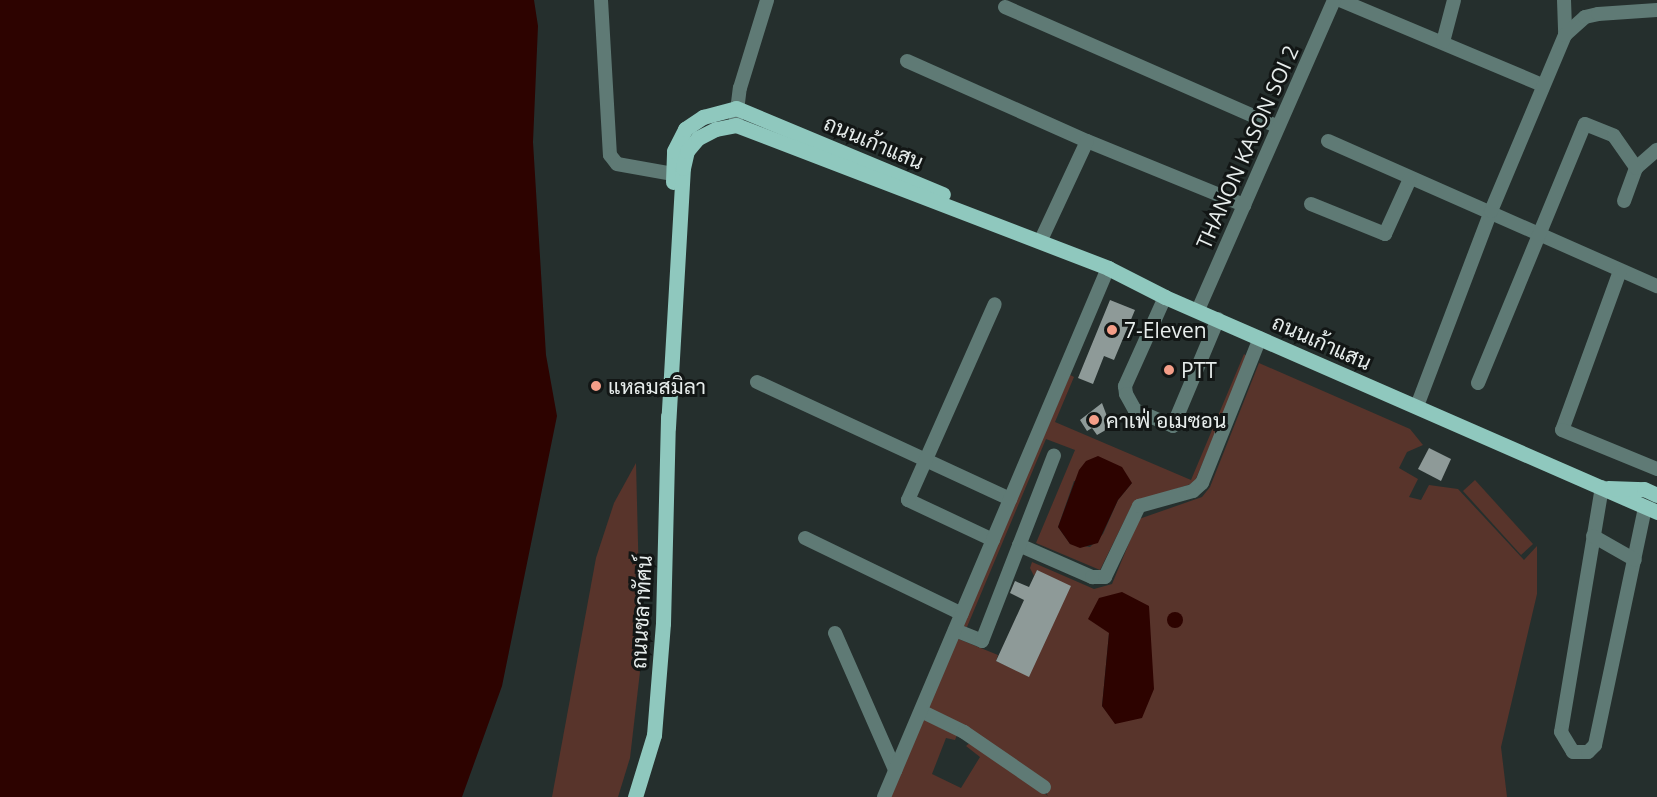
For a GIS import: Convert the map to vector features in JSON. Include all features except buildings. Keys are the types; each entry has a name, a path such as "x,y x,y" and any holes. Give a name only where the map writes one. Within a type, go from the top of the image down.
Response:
{"main road":[{"name":"ถนนชลาทัศน์","path":"635,797 654,735 663,622 674,151 685,129 703,117 736,108"},
{"name":"ถนนเก้าแสน","path":"736,108 996,216 1024,237"},
{"name":"ถนนชลาทัศน์","path":"668,427 685,160 698,138 716,129 736,125"},
{"name":"ถนนเก้าแสน","path":"736,125 1107,268 1165,297 1651,510"},
{"name":"ถนนเก้าแสน","path":"1602,487 1644,489 1657,495"}],"street":[{"path":"601,0 610,155 617,164 673,174"},
{"name":"THANON KASON SOI 2","path":"1198,310 1334,0"},
{"path":"1340,0 1357,3 1542,85"},
{"path":"1443,42 1454,0"},
{"path":"1564,0 1565,35"},
{"path":"736,125 736,108 765,5"},
{"path":"1005,7 1278,127"},
{"path":"1417,406 1491,212 1542,85 1565,35 1585,17 1657,10"},
{"path":"907,61 1087,141 1244,205"},
{"path":"1478,383 1585,124 1614,136 1636,168"},
{"path":"1040,242 1087,141"},
{"path":"1328,141 1657,286"},
{"path":"1624,201 1636,168 1657,150"},
{"path":"1311,204 1385,234 1410,179"},
{"path":"884,797 1107,268"},
{"path":"1620,271 1562,430 1657,469"},
{"path":"1165,297 1125,386 1128,403 1135,410 1173,426 1218,319"},
{"path":"993,540 908,501 995,304"},
{"path":"1019,545 1092,577 1105,577 1139,506 1193,491 1202,483 1260,338"},
{"path":"757,382 1010,500"},
{"path":"956,630 982,641 1054,455"},
{"path":"1602,487 1561,732 1573,752 1588,752 1595,745 1635,560 1651,510"},
{"path":"1593,536 1635,560"},
{"path":"805,538 962,614"},
{"path":"835,633 895,770"},
{"path":"921,711 963,732 1044,788"}],"shaded area":[{"path":"0,0 534,0 538,26 533,142 546,355 557,416 502,686 462,797 0,797"},
{"path":"1244,354 1248,357 1194,483 1133,503 1100,570 1036,543 1075,450 1046,439 967,627 962,626 1070,375 1074,377 1055,422 1191,480","holes":["1074,481 1132,483 1118,500 1103,534 1090,547 1070,544 1058,527"]},
{"path":"1259,363 1410,429 1423,445 1407,452 1399,468 1418,479 1409,497 1421,500 1429,485 1458,489 1524,560 1537,546 1537,594 1501,747 1507,797 890,797 923,717 957,735 955,740 946,738 932,774 961,788 980,757 966,746 972,741 1048,796 1039,779 926,708 956,638 998,655 996,661 1029,676 1037,570 1034,576 1030,568 1032,562 1094,589 1112,584 1139,519 1202,497 1210,487","holes":["1109,633 1116,724 1102,706"]},
{"path":"1098,456 1122,467 1132,483 1118,500 1098,543 1080,548 1070,544 1058,527 1079,470 1086,461"},
{"path":"636,463 641,663 630,758 618,797 552,797 596,558 614,503"},
{"path":"1475,480 1533,544 1521,555 1463,491"},
{"path":"1122,592 1149,606 1154,689 1142,718 1115,724 1102,706 1109,633 1088,619 1099,598"},
{"path":"1172,612 1178,612 1183,620 1181,626 1172,628 1167,623 1167,617"}],"place":[{"name":"7-Eleven","path":"1112,330"},
{"name":"PTT","path":"1169,370"},
{"name":"แหลมสมิลา","path":"596,386"},
{"name":"คาเฟ่ อเมซอน","path":"1094,420"}]}
